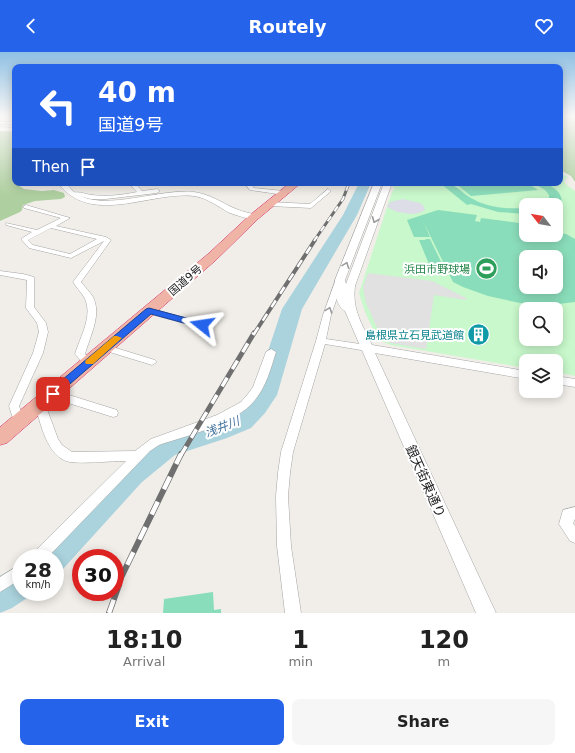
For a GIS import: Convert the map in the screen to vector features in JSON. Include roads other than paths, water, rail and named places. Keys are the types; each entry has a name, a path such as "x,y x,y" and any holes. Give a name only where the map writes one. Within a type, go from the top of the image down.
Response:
{"highway":[{"name":"国道9号","path":"0,438 149,311 254,217 292,186"}],"street":[{"path":"65,186 76,197 90,202 105,202 167,194 193,194 206,197 235,211 254,217"},
{"path":"135,186 141,193"},
{"path":"250,186 252,189 284,193"},
{"path":"293,613 284,546 282,496 287,452 321,341 327,315 377,186"},
{"path":"351,313 348,300 350,286 387,186"},
{"path":"73,194 80,193 91,197 107,198 157,191"},
{"path":"270,204 312,205 328,191"},
{"path":"26,207 67,218 24,239 31,247 71,256 104,238"},
{"path":"8,224 38,232"},
{"path":"50,226 108,240 77,282 88,296 92,306 88,329 80,354 88,364"},
{"path":"0,273 23,276 31,279 30,308 37,315 43,326 42,343 14,406 20,422"},
{"path":"340,280 341,296 343,302 351,313"},
{"path":"149,311 202,325"},
{"name":"銀天街東通り","path":"351,313 486,613"},
{"path":"321,341 519,374"},
{"path":"106,348 152,362"},
{"path":"47,549 137,456 155,442 226,416 240,409 257,391 271,352"},
{"path":"563,381 575,383"},
{"path":"53,394 113,413"},
{"path":"40,404 53,442 64,454 70,456 137,456"},
{"path":"575,513 568,514 566,524 575,537"},
{"path":"0,585 12,577"}],"waterway":[{"name":"浅井川","path":"60,549 132,474 165,448 218,431 242,421 256,407 265,395 292,309 350,215 364,186"},
{"name":"浅井川","path":"0,596 12,588"}],"railway":[{"path":"314,241 343,199 348,186"},
{"path":"254,334 315,240"},
{"path":"181,455 254,333"},
{"path":"124,571 181,454"},
{"path":"109,613 113,601"}],"place":[{"name":"浜田市野球場","path":"486,269"},
{"name":"島根県立石見武道館","path":"479,335"}]}
